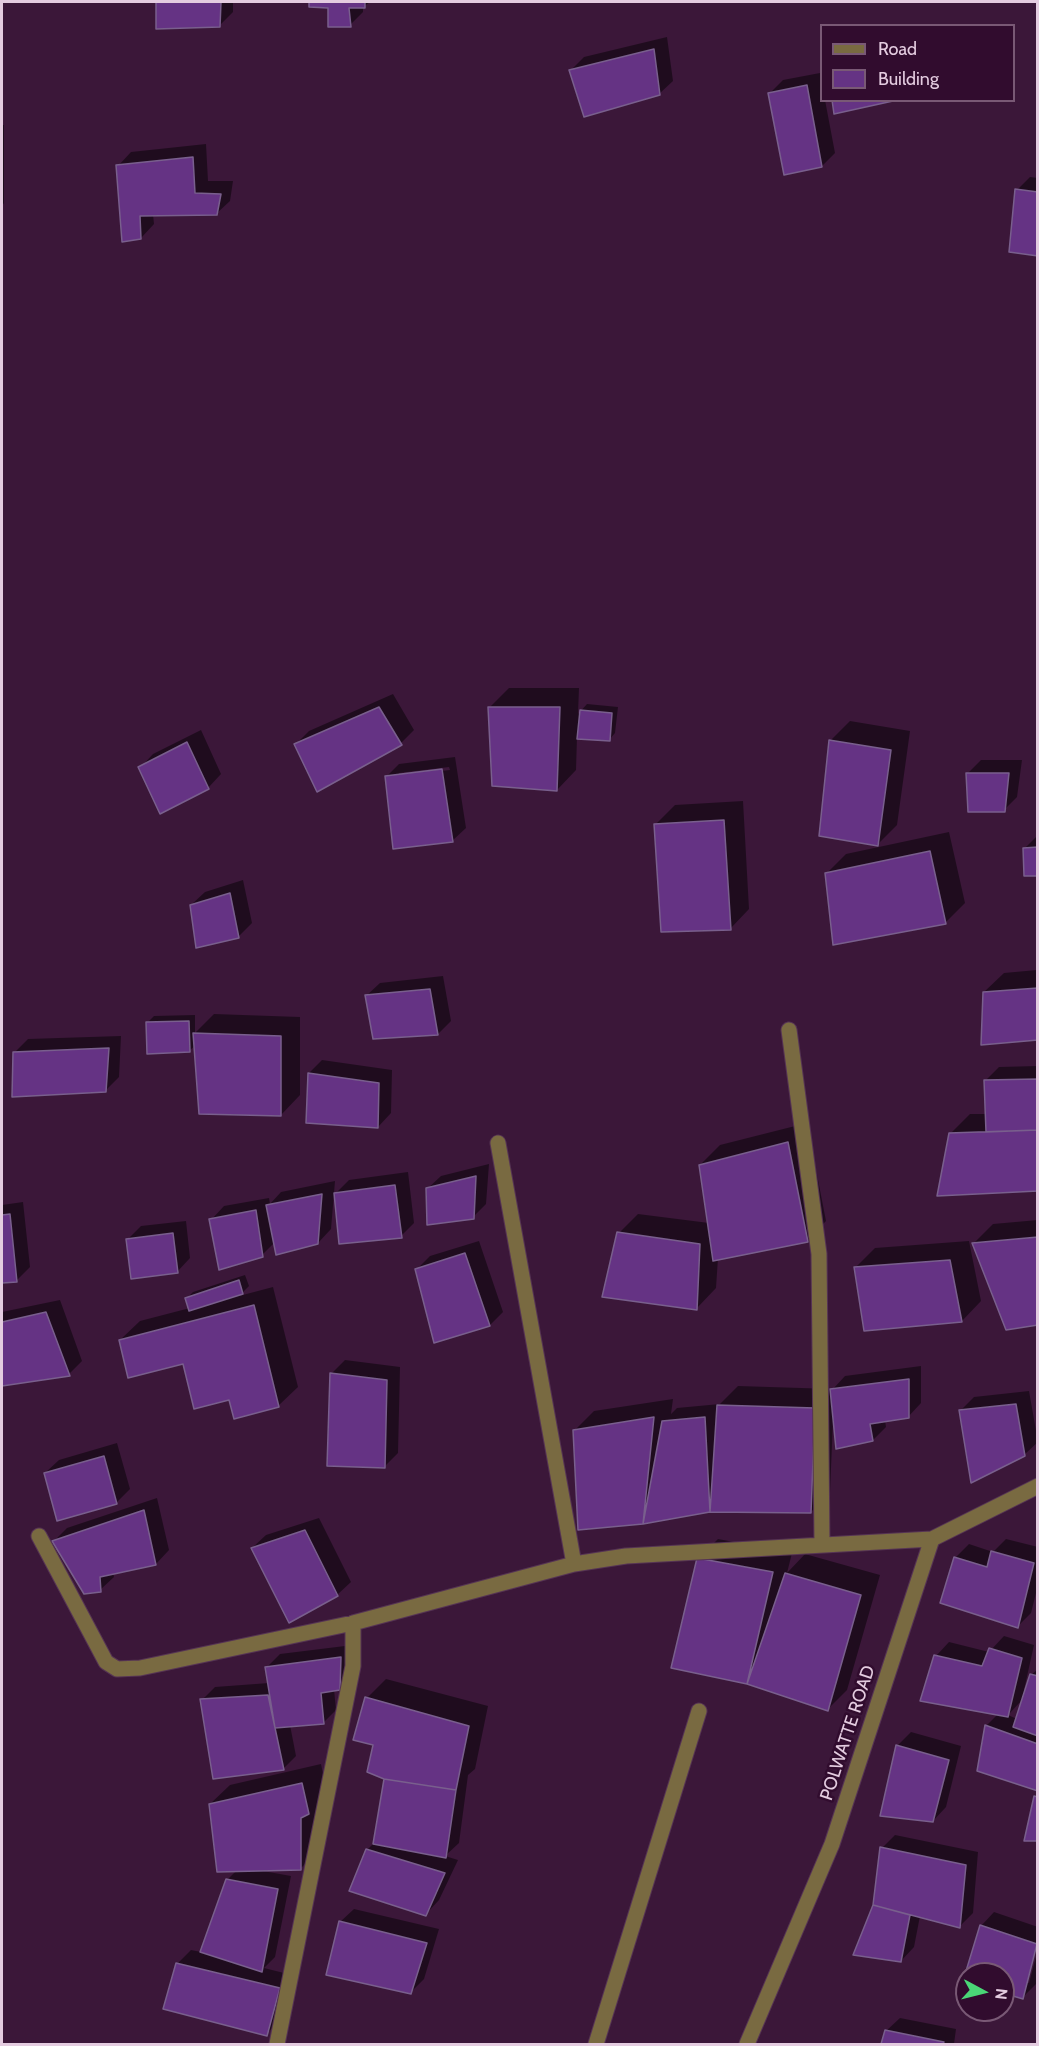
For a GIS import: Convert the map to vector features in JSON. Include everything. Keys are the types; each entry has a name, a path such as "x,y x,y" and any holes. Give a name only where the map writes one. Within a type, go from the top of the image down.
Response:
{"street":[{"path":"789,1030 819,1254 822,1544"},
{"path":"498,1143 574,1564"},
{"path":"39,1536 106,1662 117,1669 140,1668 353,1623 574,1564 626,1556 932,1539 1038,1486"},
{"name":"POLWATTE ROAD","path":"747,2044 832,1844 932,1539"},
{"path":"277,2044 352,1666 353,1623"},
{"path":"596,2044 699,1711"}],"building":[{"path":"156,2 221,2 220,27 156,29"},
{"path":"309,2 365,2 365,8 349,8 351,27 328,27 328,8 309,7"},
{"path":"654,49 660,95 584,117 569,70"},
{"path":"807,85 822,167 784,175 768,93"},
{"path":"832,102 888,102 834,114"},
{"path":"193,157 195,193 221,194 217,215 140,216 141,239 122,242 116,165"},
{"path":"1015,189 1038,192 1038,256 1009,252"},
{"path":"379,707 402,745 317,792 294,744"},
{"path":"488,707 560,707 557,791 492,786"},
{"path":"580,710 612,713 610,741 577,739"},
{"path":"829,740 891,750 878,846 819,836"},
{"path":"187,742 209,789 160,814 138,767"},
{"path":"442,769 453,842 393,849 385,776"},
{"path":"966,773 1009,773 1005,812 968,812"},
{"path":"724,820 731,930 661,932 654,824"},
{"path":"1038,847 1038,876 1024,876 1023,848"},
{"path":"930,851 946,924 833,945 825,873"},
{"path":"230,893 239,938 196,948 190,905"},
{"path":"1038,988 1038,1040 981,1045 983,992"},
{"path":"430,989 438,1035 373,1039 365,995"},
{"path":"189,1021 190,1052 147,1054 146,1022"},
{"path":"193,1033 281,1036 281,1116 199,1114"},
{"path":"109,1048 106,1092 12,1097 13,1052"},
{"path":"308,1073 379,1083 378,1128 306,1123"},
{"path":"1038,1079 1038,1130 986,1132 984,1080"},
{"path":"1038,1130 1038,1191 937,1196 949,1133"},
{"path":"788,1142 808,1242 713,1261 699,1165"},
{"path":"476,1176 474,1219 427,1225 426,1188"},
{"path":"395,1185 402,1238 339,1244 334,1193"},
{"path":"322,1194 318,1244 276,1255 266,1205"},
{"path":"256,1210 263,1257 219,1270 209,1219"},
{"path":"10,1214 17,1282 2,1283 2,1215"},
{"path":"617,1232 700,1244 697,1310 602,1297"},
{"path":"173,1233 178,1273 131,1279 126,1239"},
{"path":"1038,1237 1038,1325 1006,1330 972,1243"},
{"path":"465,1253 490,1326 434,1343 415,1269"},
{"path":"950,1260 962,1322 864,1331 854,1267"},
{"path":"239,1280 243,1294 189,1311 185,1298"},
{"path":"254,1305 279,1407 234,1419 229,1400 194,1409 183,1364 128,1378 119,1340"},
{"path":"46,1312 70,1376 2,1386 2,1322"},
{"path":"330,1373 387,1380 385,1468 327,1466"},
{"path":"909,1379 909,1418 870,1424 873,1441 836,1449 830,1389"},
{"path":"1016,1404 1025,1456 971,1483 959,1410"},
{"path":"717,1405 815,1408 811,1513 710,1512"},
{"path":"654,1417 643,1524 578,1530 573,1430"},
{"path":"705,1417 710,1512 643,1524 662,1421"},
{"path":"104,1456 117,1504 57,1521 44,1473"},
{"path":"144,1510 156,1565 100,1577 101,1592 84,1594 52,1541"},
{"path":"305,1530 338,1596 289,1623 251,1548"},
{"path":"991,1551 1034,1563 1018,1628 940,1603 954,1557 987,1567"},
{"path":"697,1558 773,1572 747,1684 671,1668"},
{"path":"785,1573 861,1595 828,1711 747,1684"},
{"path":"989,1648 1022,1658 1008,1717 920,1701 934,1655 982,1666"},
{"path":"341,1657 340,1690 321,1693 324,1724 275,1728 265,1667"},
{"path":"1030,1674 1038,1676 1038,1736 1013,1727"},
{"path":"268,1695 284,1770 213,1779 200,1699"},
{"path":"365,1697 469,1726 456,1790 384,1779 367,1772 373,1745 353,1740"},
{"path":"985,1725 1038,1744 1038,1791 977,1771"},
{"path":"896,1745 949,1760 933,1822 880,1816"},
{"path":"384,1779 456,1790 446,1858 373,1844"},
{"path":"302,1783 309,1814 301,1818 301,1870 217,1872 209,1804"},
{"path":"1034,1796 1038,1797 1038,1841 1024,1841"},
{"path":"880,1847 966,1865 960,1928 873,1905"},
{"path":"366,1849 445,1873 426,1916 349,1891"},
{"path":"226,1879 278,1889 262,1972 200,1952"},
{"path":"873,1905 910,1915 901,1962 853,1955"},
{"path":"339,1921 427,1943 411,1994 326,1975"},
{"path":"980,1925 1037,1944 1023,1999 1015,1997 1015,1962 969,1962"},
{"path":"176,1963 280,1988 267,2036 163,2009"},
{"path":"885,2030 944,2042 943,2044 881,2044"}]}
